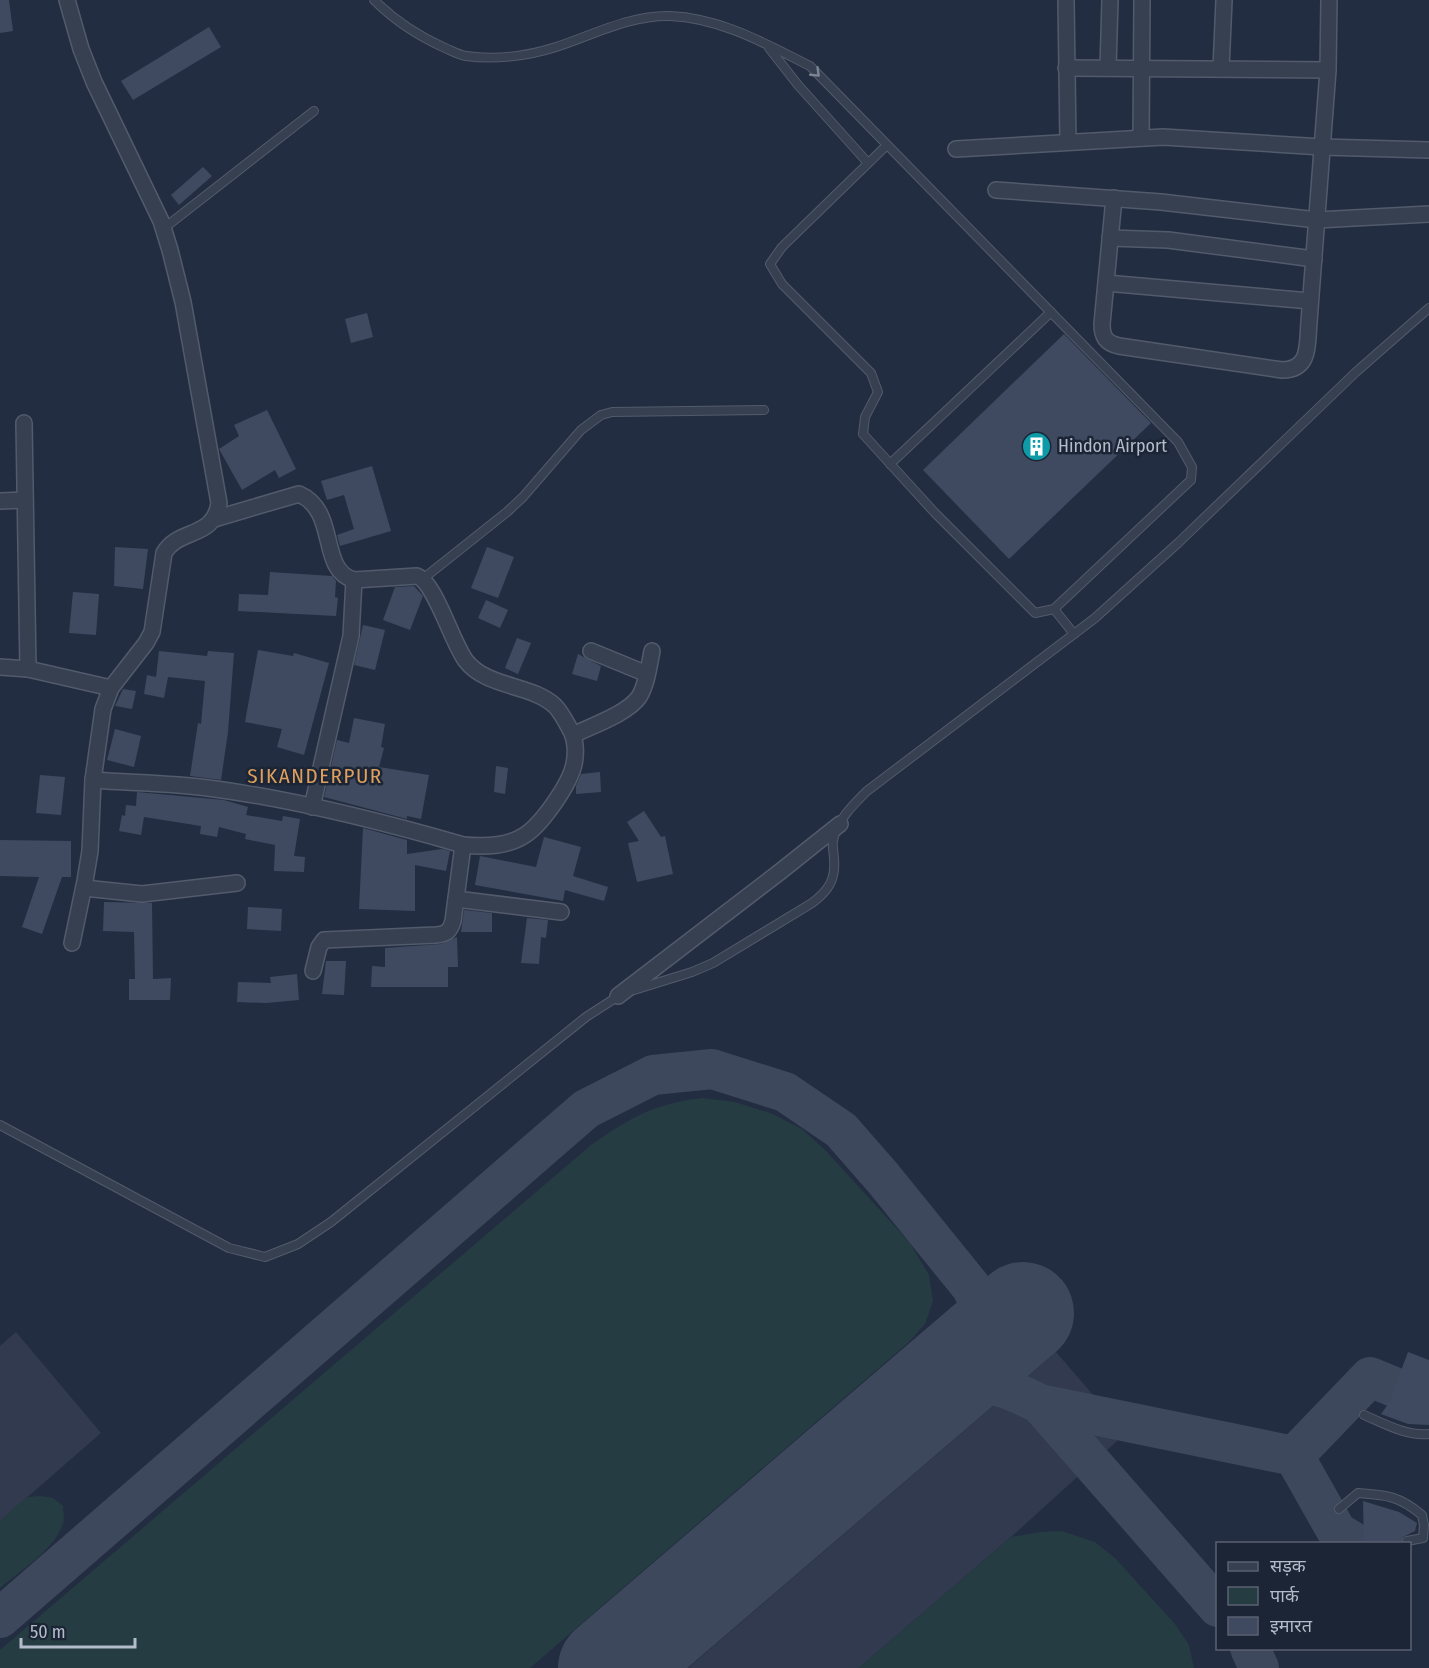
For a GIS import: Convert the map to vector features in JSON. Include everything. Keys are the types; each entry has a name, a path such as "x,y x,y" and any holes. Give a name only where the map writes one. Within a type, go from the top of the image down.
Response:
{"street":[{"path":"66,0 94,82 163,229 183,302 200,408 219,503 214,519 205,528 168,545 164,552 152,632 111,688 103,709 93,780 90,851 72,943"},
{"path":"1066,0 1068,142"},
{"path":"1108,68 1110,0"},
{"path":"1141,138 1142,0"},
{"path":"1221,69 1224,0"},
{"path":"1114,198 1102,334 1106,340 1112,345 1282,370 1293,370 1301,364 1305,357 1317,220 1328,70 1329,0"},
{"path":"1066,68 1328,70"},
{"path":"956,149 1163,137 1322,147 1429,150"},
{"path":"996,190 1161,202 1317,220 1429,214"},
{"path":"1110,238 1168,240 1314,259"},
{"path":"1106,283 1310,302"},
{"path":"24,423 28,669"},
{"path":"93,780 207,788 363,818 479,847 502,845 526,834 558,797 574,765 573,735 554,705 479,673 467,663 424,578 409,576 354,580 338,571 320,513 307,497 299,494 288,496 214,519"},
{"path":"0,501 25,501"},
{"path":"312,807 351,636 354,580"},
{"path":"591,651 647,674"},
{"path":"573,735 626,708 638,698 652,651"},
{"path":"0,667 28,669 111,688"},
{"path":"618,996 840,824"},
{"path":"313,971 319,946 324,940 444,934 450,930 464,845"},
{"path":"84,888 142,894 237,883"},
{"path":"456,899 561,912"}],"lane":[{"path":"374,0 389,15 411,31 464,56 490,58 528,54 622,23 669,16 712,23 747,35 810,66 1178,442 1192,467 1191,480 1054,609 1035,613 935,513 863,434 865,417 878,392 871,373 782,284 770,264 782,247 887,145"},
{"path":"766,44 798,85 868,163"},
{"path":"163,229 314,111"},
{"path":"0,1125 229,1248 265,1257 298,1244 331,1222 586,1017 618,996 713,963 825,893 833,881 835,868 833,840 850,808 867,791 1095,618 1178,543 1356,372 1429,308"},
{"path":"890,464 1051,312"},
{"path":"424,578 507,512 581,430 601,415 612,412 764,410"},
{"path":"1054,609 1074,634"},
{"path":"1364,1415 1395,1429 1417,1435 1429,1434"},
{"path":"1339,1509 1358,1493 1386,1495 1407,1503 1422,1515 1424,1526 1422,1538 1407,1541"}],"shaded area":[{"path":"16,1332 101,1433 0,1521 0,1346"},
{"path":"1056,1352 1126,1433 1011,1537 859,1668 688,1668"}],"green space":[{"path":"702,1098 735,1102 773,1114 802,1129 826,1151 910,1243 929,1275 933,1301 925,1324 909,1342 530,1668 0,1668 0,1650 591,1145 643,1113 670,1104"},
{"path":"27,1497 53,1498 63,1506 63,1524 52,1543 0,1588 0,1521"},
{"path":"1062,1531 1095,1542 1115,1558 1175,1624 1189,1645 1194,1668 859,1668 1011,1537"}],"building":[{"path":"0,0 9,0 13,31 0,33"},
{"path":"209,27 221,47 133,100 121,81"},
{"path":"203,167 212,176 179,205 171,195"},
{"path":"367,313 373,337 351,343 345,319"},
{"name":"Hindon Airport","path":"1064,334 1151,423 1009,559 923,470"},
{"path":"267,410 296,469 279,478 275,470 242,490 219,449 239,436 234,425"},
{"path":"372,466 391,531 340,546 337,535 354,529 344,495 327,500 321,481"},
{"path":"115,547 148,549 143,589 114,586"},
{"path":"487,547 514,557 498,598 471,588"},
{"path":"270,572 332,576 336,581 335,597 338,598 336,616 238,611 239,594 268,595"},
{"path":"414,586 423,596 410,630 383,620 395,587"},
{"path":"73,592 99,594 96,635 69,633"},
{"path":"486,600 508,610 500,628 478,618"},
{"path":"363,625 385,630 375,670 354,665"},
{"path":"517,638 531,643 518,674 505,668"},
{"path":"258,650 293,656 294,653 329,663 304,755 277,747 282,729 245,722"},
{"path":"159,651 207,656 208,651 234,653 228,732 221,780 190,776 198,723 201,724 205,681 168,677 164,698 144,694 147,675 156,677"},
{"path":"578,654 601,666 597,681 572,674"},
{"path":"123,689 136,691 132,709 115,706"},
{"path":"354,718 385,724 381,747 384,748 379,767 429,775 421,819 407,816 407,819 324,797 337,740 349,743"},
{"path":"115,729 141,736 134,767 107,760"},
{"path":"496,766 508,768 505,794 494,792"},
{"path":"600,772 601,792 576,794 576,786 581,774"},
{"path":"40,775 65,777 61,815 36,813"},
{"path":"137,792 224,800 248,807 246,815 282,821 283,816 300,819 294,856 305,857 304,872 274,871 275,845 245,839 246,834 219,827 217,837 200,834 201,826 144,817 141,835 119,831 122,815 125,816 126,805 136,806"},
{"path":"644,811 661,837 665,836 673,874 637,882 628,843 639,841 627,822"},
{"path":"363,828 407,840 407,854 442,849 450,851 446,871 415,865 415,911 359,909"},
{"path":"544,837 581,847 573,876 608,887 604,901 565,890 563,901 475,885 480,856 536,867"},
{"path":"0,840 71,841 71,877 62,877 42,934 22,927 39,877 0,876"},
{"path":"104,902 152,903 153,979 171,978 170,1000 129,1000 129,979 135,979 134,932 103,931"},
{"path":"248,907 282,909 281,931 247,929"},
{"path":"464,910 492,913 492,932 461,932"},
{"path":"527,918 548,920 546,938 541,937 539,964 521,963"},
{"path":"457,937 458,967 448,967 448,987 371,987 372,966 385,967 385,948 441,944"},
{"path":"326,961 346,961 344,995 322,994"},
{"path":"297,974 299,1000 266,1003 237,1002 238,982 271,983 270,977"},
{"path":"1408,1352 1429,1360 1429,1425 1408,1424 1381,1414 1389,1403"},
{"path":"1363,1501 1399,1512 1417,1523 1415,1531 1403,1537 1402,1542 1364,1542"}],"taxiway":[{"path":"0,1618 586,1109 653,1075 712,1069 785,1092 841,1130 883,1178 972,1288 978,1299 981,1315 979,1331 972,1347 957,1368"},
{"path":"1294,1456 1370,1377 1394,1387"},
{"path":"912,1408 947,1390 975,1384 989,1384 1004,1388 1040,1404 1216,1605"},
{"path":"1040,1404 1294,1456 1337,1532 1354,1542"},
{"path":"1251,1650 1259,1668"}],"runway":[{"path":"609,1668 1023,1313"}],"place":[{"name":"Hindon Airport","path":"1037,446"}],"district":[{"name":"SIKANDERPUR","path":"315,776"}]}
